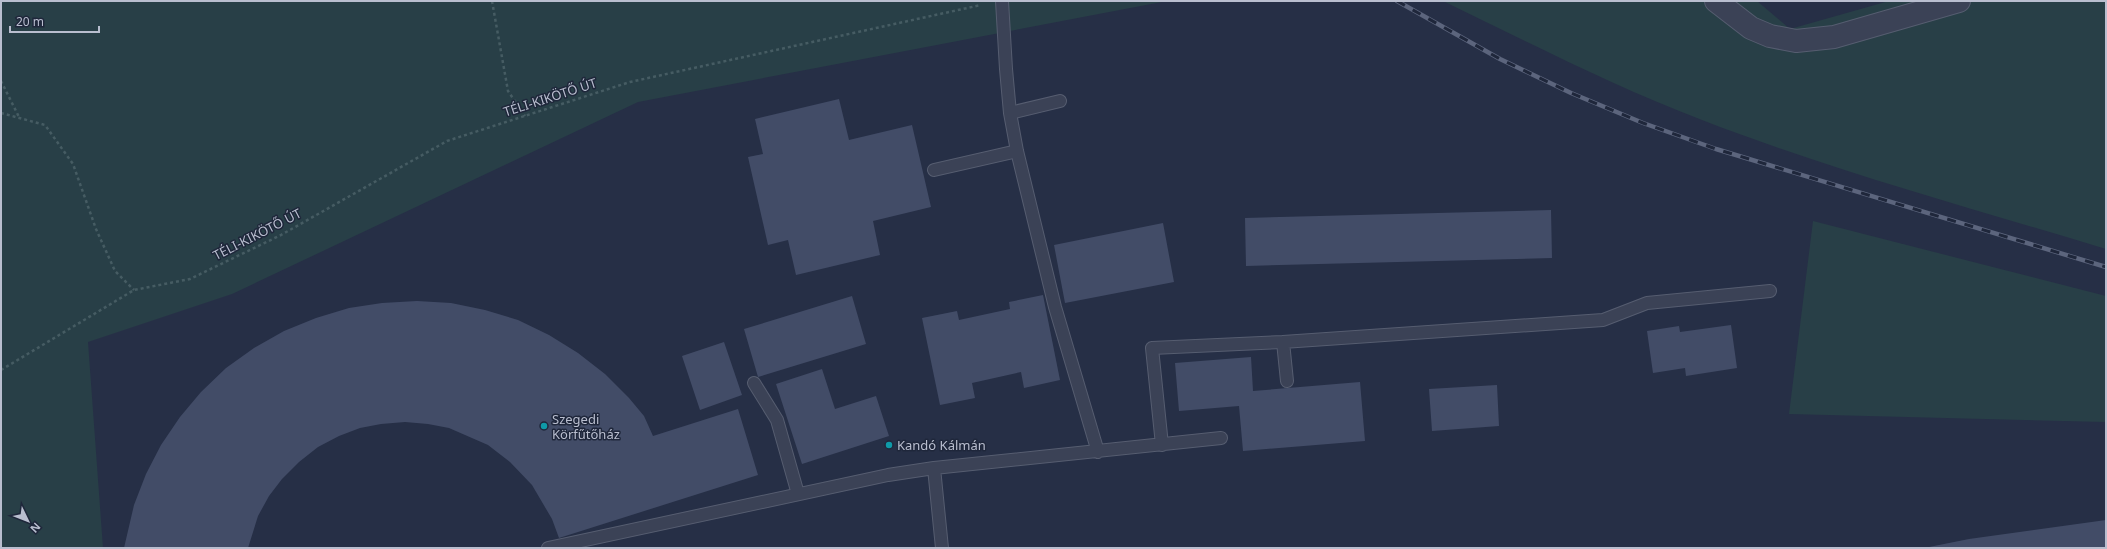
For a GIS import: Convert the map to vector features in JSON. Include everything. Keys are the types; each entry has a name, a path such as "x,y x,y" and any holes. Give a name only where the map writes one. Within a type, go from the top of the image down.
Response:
{"street":[{"path":"1716,1 1751,28 1770,36 1796,41 1834,37 1959,1"}],"lane":[{"path":"1002,1 1010,113 1017,151 1056,307 1098,452"},
{"path":"1010,113 1060,101"},
{"path":"934,170 1017,151"},
{"path":"1162,444 1152,348 1283,342 1603,320 1647,303 1770,291"},
{"path":"1283,342 1287,381"},
{"path":"754,383 777,420 798,494"},
{"path":"548,548 888,475 934,468 1221,438"},
{"path":"934,468 942,548"}],"path":[{"path":"492,1 508,91 525,116"},
{"name":"TÉLI-KIKÖTŐ ÚT","path":"1,370 134,290 190,279 280,235 447,141 630,82 986,4"},
{"path":"1,81 19,118"},
{"path":"1,113 45,125 73,164 96,229 115,271 134,290"}],"shaded area":[{"path":"1,1 1167,1 638,102 232,294 88,342 103,548 1,548"},
{"path":"1443,1 1757,1 1790,29 1889,1 2106,1 2106,249 1954,204 1752,139 1636,93"},
{"path":"1813,221 2106,296 2106,422 1789,414"}],"building":[{"path":"839,99 849,140 912,125 931,207 873,221 880,255 796,275 788,240 768,245 748,157 763,154 755,119"},
{"path":"1551,210 1552,258 1246,266 1245,218"},
{"path":"1163,223 1174,282 1065,303 1054,245"},
{"path":"1043,295 1060,380 1024,388 1021,372 972,383 975,398 940,405 922,318 957,311 959,320 1010,309 1009,302"},
{"path":"852,296 866,344 758,377 744,329"},
{"name":"Szegedi Körfűtőház","path":"417,301 451,303 485,310 518,320 549,335 578,353 605,374 629,398 644,416 653,436 738,409 758,475 559,538 552,519 532,485 510,462 488,445 449,428 405,422 381,424 360,428 339,436 318,447 299,462 282,479 269,496 258,516 248,548 124,548 134,505 146,474 161,445 180,417 201,392 226,368 254,348 284,331 316,318 349,308 382,303"},
{"path":"1731,325 1737,368 1686,376 1685,368 1653,373 1647,331 1679,326 1680,332"},
{"path":"724,342 742,395 700,410 682,356"},
{"path":"1251,357 1253,391 1360,382 1365,441 1243,451 1239,406 1179,411 1175,363"},
{"path":"822,369 835,409 876,396 889,436 802,464 776,384"},
{"path":"1497,385 1499,426 1432,431 1429,389"},
{"path":"2106,520 2106,548 1924,548 1969,539"}],"railway":[{"path":"1397,1 1500,59 1571,93 1643,123 1716,149 2106,267"}],"place":[{"name":"Szegedi Körfűtőház","path":"544,426"},
{"name":"Kandó Kálmán","path":"889,445"}]}
